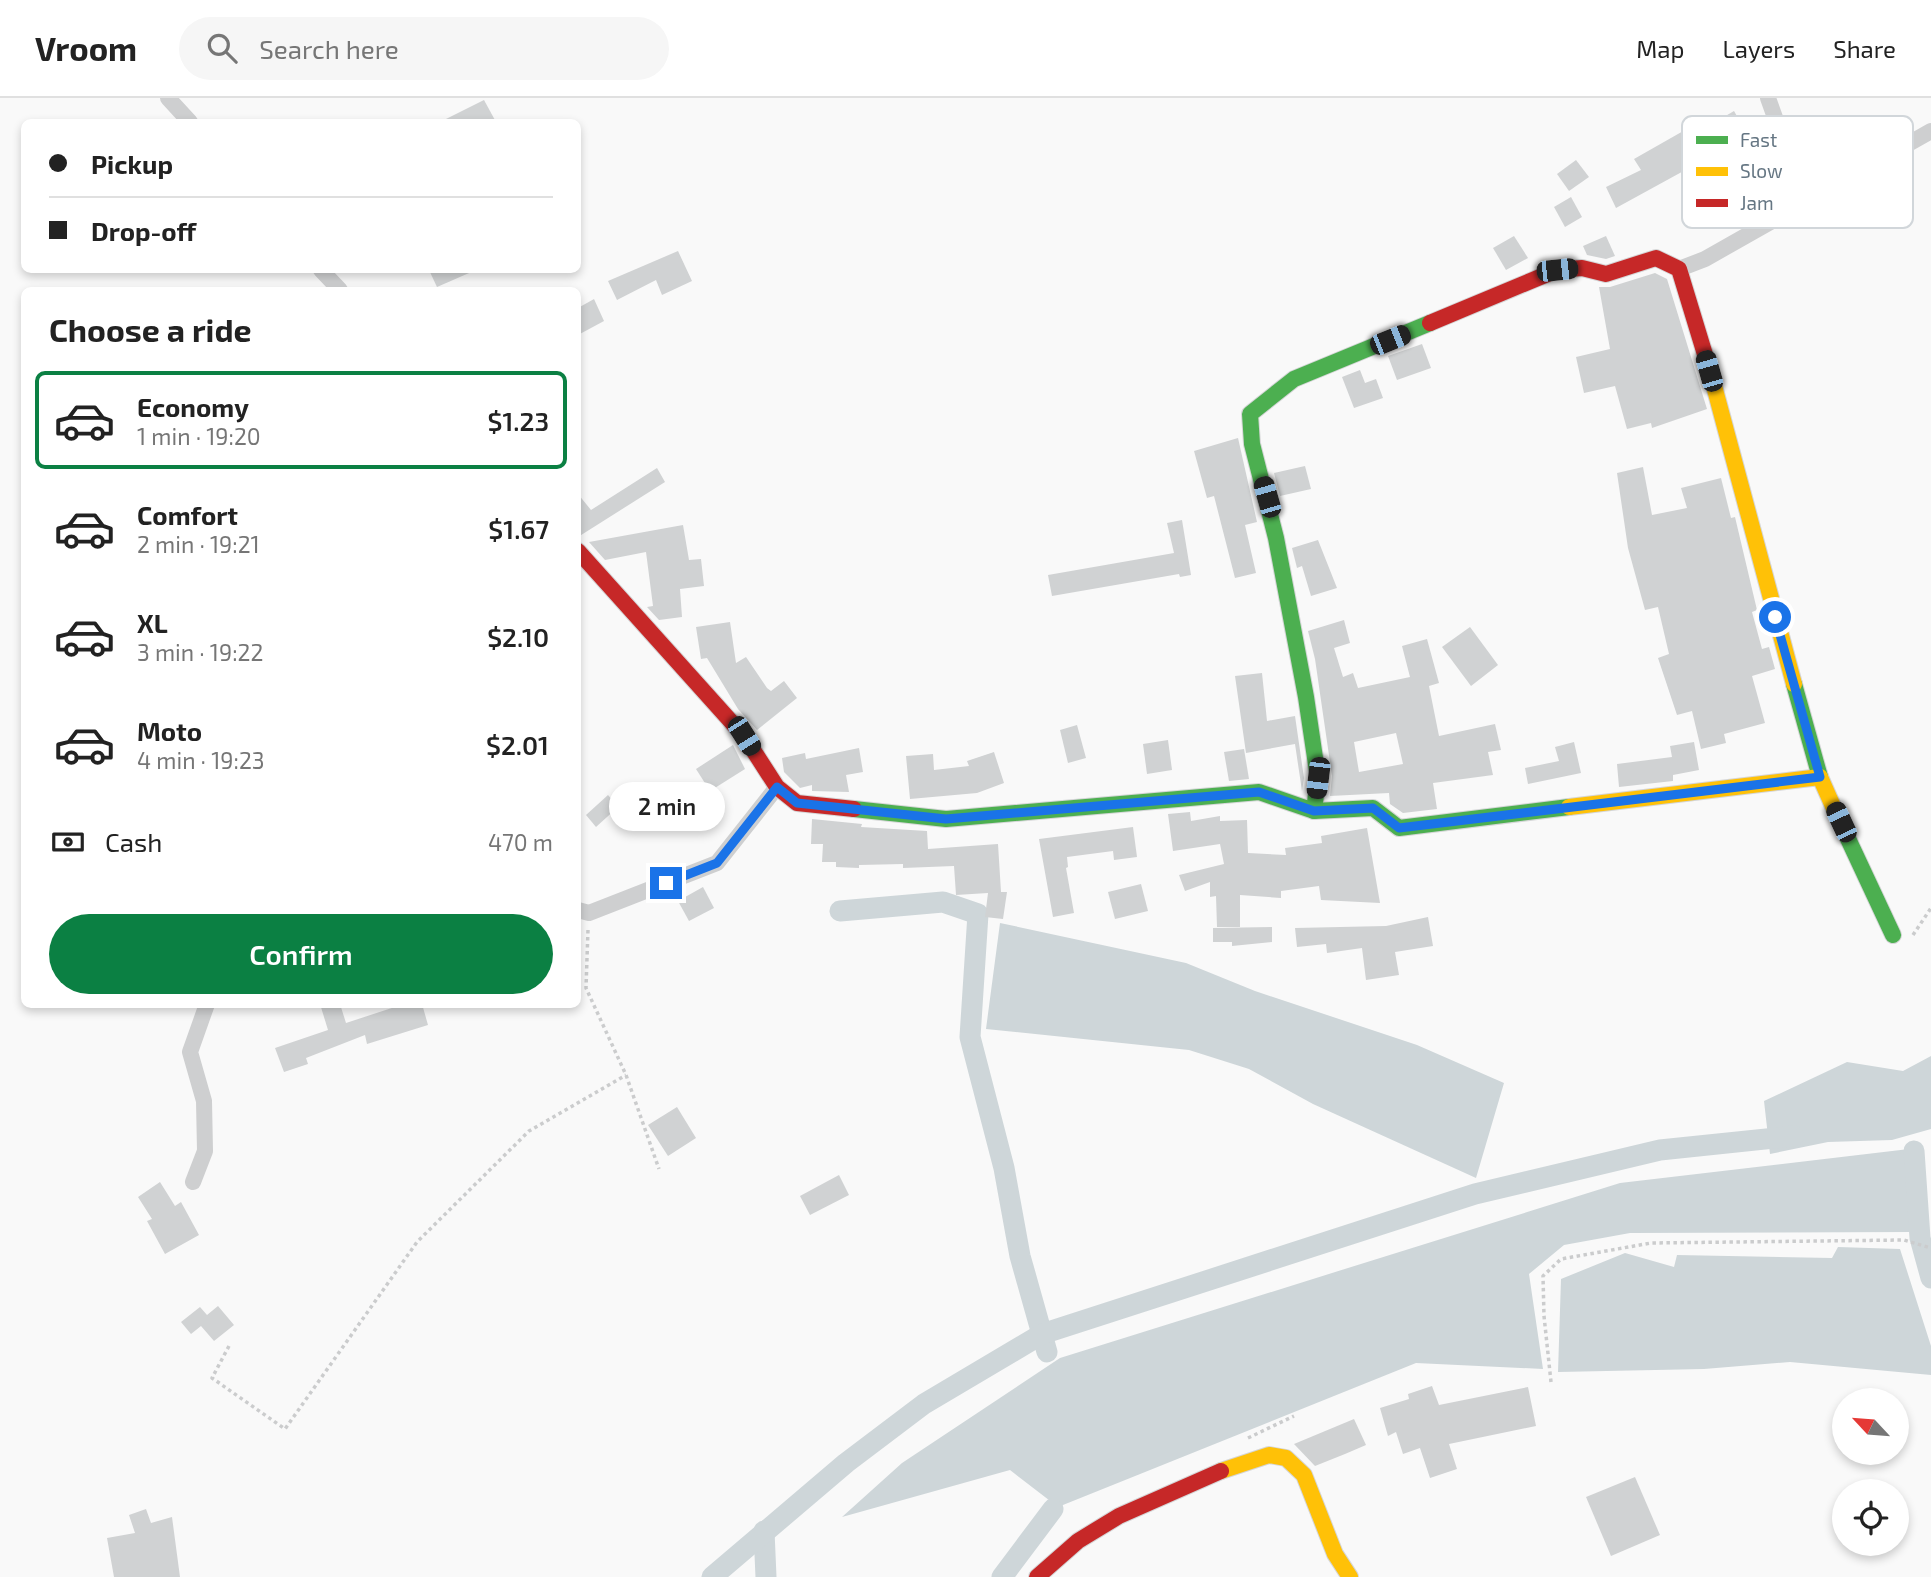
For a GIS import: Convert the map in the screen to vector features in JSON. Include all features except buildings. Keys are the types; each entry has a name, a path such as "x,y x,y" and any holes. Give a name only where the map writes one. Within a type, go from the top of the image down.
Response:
{"street":[{"path":"168,98 187,119"},
{"path":"1769,98 1775,116"},
{"path":"1913,142 1931,131"},
{"path":"1314,811 1318,778 1306,697 1276,538 1252,444 1250,414 1294,379 1557,270 1582,268 1606,274 1656,258 1679,269 1705,259 1762,228"},
{"path":"1679,269 1732,445 1762,573 1820,777 1893,935"},
{"path":"324,273 337,287"},
{"path":"581,554 744,736 777,787 797,803 946,819 1259,792 1314,811 1373,808 1399,828 1820,777"},
{"path":"583,911 717,863 777,787"},
{"path":"193,1182 205,1151 204,1101 190,1052 206,1008"},
{"path":"1037,1577 1078,1541 1119,1517 1219,1472 1269,1455 1286,1458 1304,1475 1335,1554 1350,1577"}],"path":[{"path":"583,911 586,988 626,1075 659,1169"},
{"path":"229,1346 212,1378 285,1429 417,1241 529,1130 626,1075"},
{"path":"1551,1382 1544,1316 1544,1276 1561,1259 1651,1243 1904,1240 1931,1248"}],"shaded area":[{"path":"1000,923 1186,963 1255,991 1417,1045 1504,1083 1476,1178 1313,1104 1249,1069 1189,1050 986,1029"},
{"path":"1931,1056 1931,1129 1892,1140 1828,1142 1770,1154 1764,1101 1847,1062 1903,1071"},
{"path":"1909,1149 1913,1232 1630,1233 1564,1245 1529,1274 1543,1369 1416,1363 1058,1507 1010,1470 842,1517 902,1463 1060,1358 1620,1183"},
{"path":"1838,1247 1900,1249 1931,1346 1931,1375 1790,1362 1704,1369 1558,1372 1561,1279 1625,1253 1674,1267 1677,1255 1832,1258"}],"waterway":[{"path":"840,911 943,902 978,914 970,1037 1004,1168 1020,1256 1047,1352"},
{"path":"712,1577 846,1463 924,1404 1042,1334 1475,1194 1660,1150 1794,1136"},
{"path":"1914,1151 1920,1238 1931,1278"},
{"path":"1002,1577 1053,1509"},
{"path":"764,1531 766,1577"}],"traffic: fast":[{"path":"1314,811 1318,778 1306,697 1276,538 1252,444 1250,414 1294,379 1430,323"},
{"path":"1794,684 1820,777"},
{"path":"854,809 946,819 1259,792 1314,811 1373,808 1399,828 1569,807"},
{"path":"1836,813 1893,935"}],"traffic: slow":[{"path":"1710,371 1794,684"},
{"path":"1569,807 1820,777 1836,813"},
{"path":"1221,1471 1269,1455 1286,1458 1304,1475 1335,1554 1350,1577"}],"traffic: jam":[{"path":"1430,323 1557,270 1582,268 1606,274 1656,258 1679,269 1710,371"},
{"path":"581,554 744,736 777,787 797,803 854,809"},
{"path":"1037,1577 1078,1541 1119,1516 1221,1471"}],"route":[{"path":"666,883 717,863 777,787 797,803 838,805 946,819 1259,792 1314,811 1373,808 1399,828 1612,800 1820,777 1807,723 1775,617"}]}
